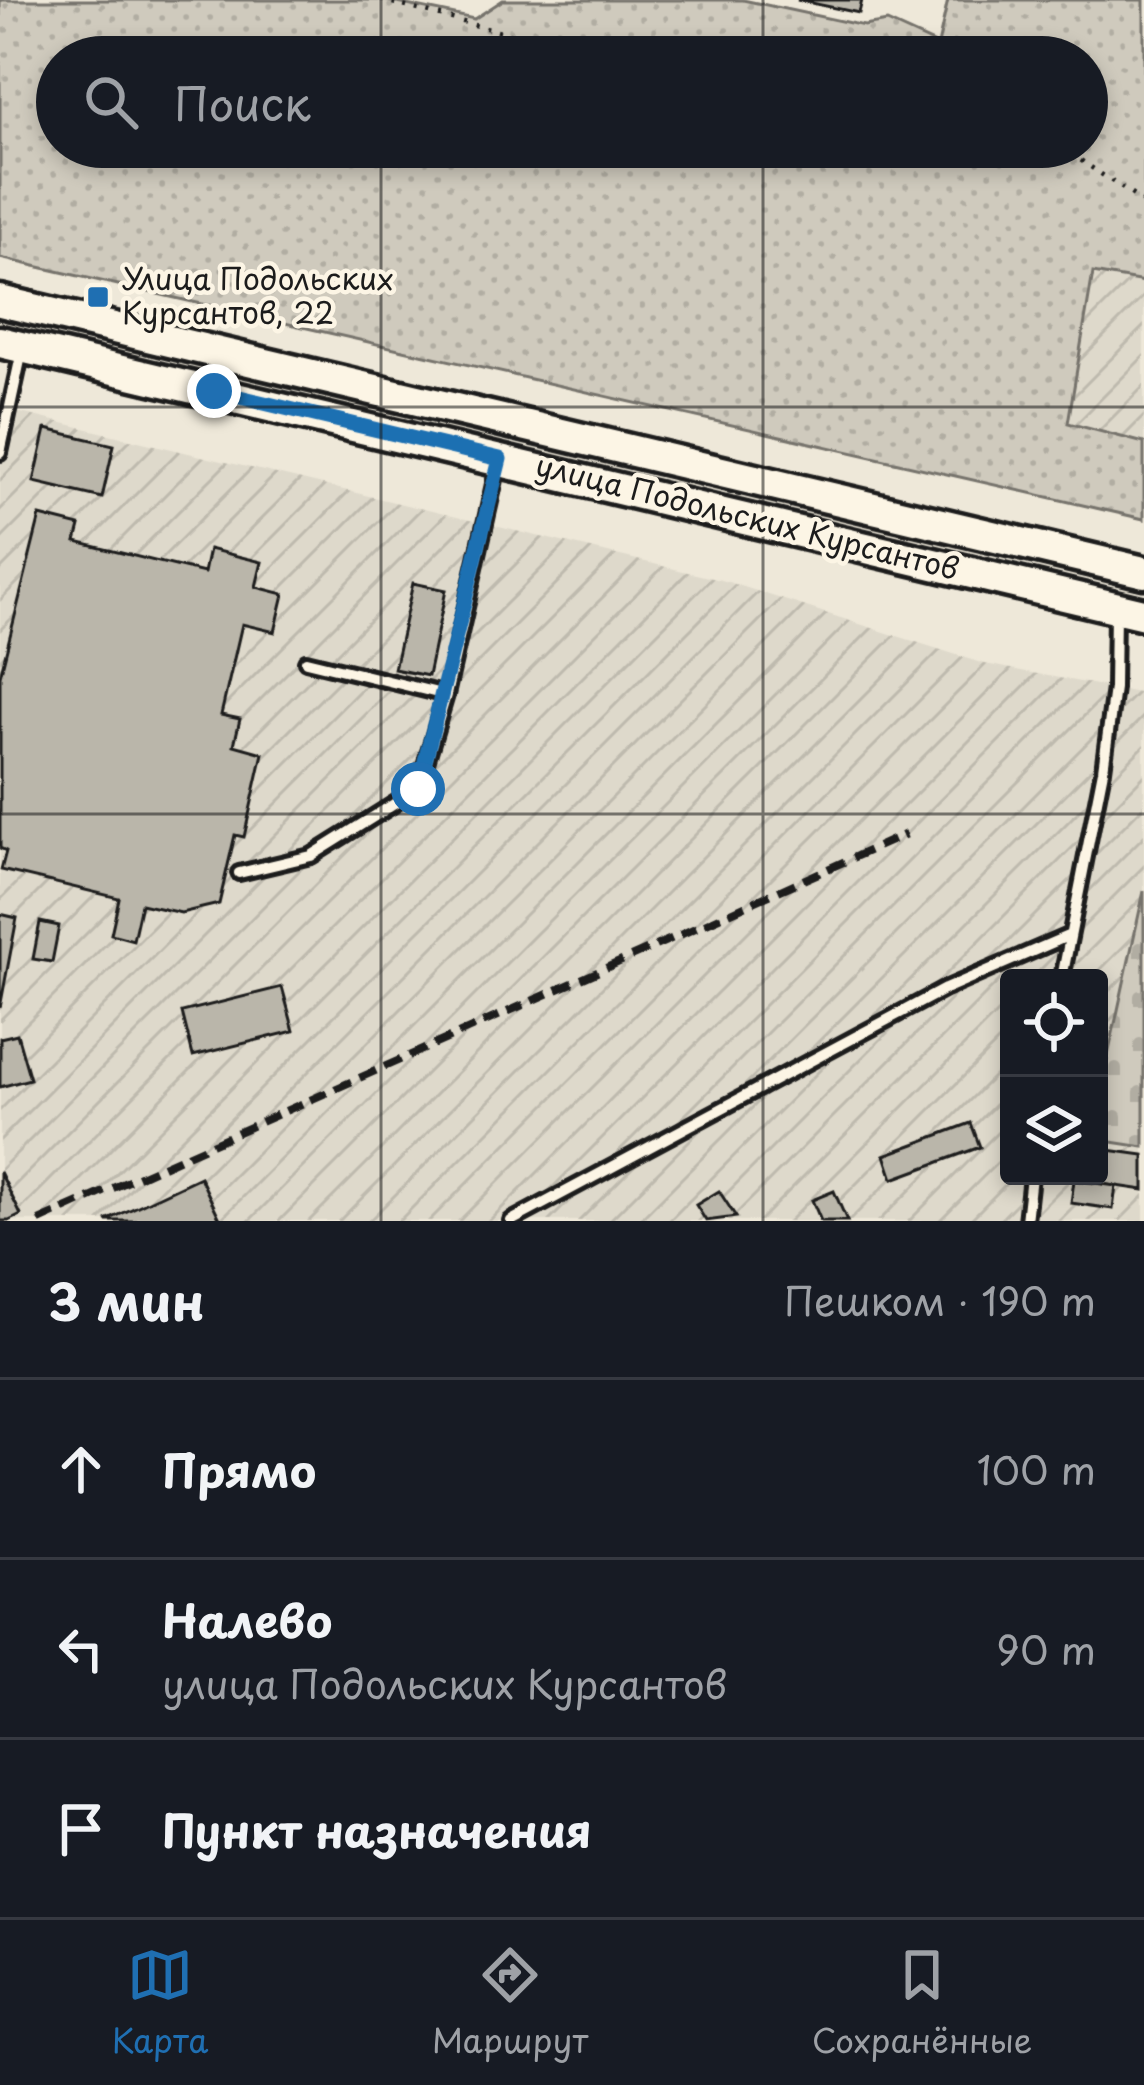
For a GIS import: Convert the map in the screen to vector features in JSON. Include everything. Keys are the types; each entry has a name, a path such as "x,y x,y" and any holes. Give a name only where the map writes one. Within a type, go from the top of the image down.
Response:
{"main road":[{"name":"улица Подольских Курсантов","path":"0,301 1144,572"},
{"name":"улица Подольских Курсантов","path":"11,345 1130,610"}],"lane":[{"path":"0,453 11,345"},
{"path":"239,873 311,856 418,789 446,695 500,459"},
{"path":"1064,969 1130,610"},
{"path":"306,661 446,695"},
{"path":"512,1221 945,989 1070,935"},
{"path":"1026,1221 1030,1185"}],"path":[{"path":"381,0 516,36"},
{"path":"1092,168 1144,203"}],"shaded area":[{"path":"1093,272 1144,282 1144,443 1068,424"},
{"path":"0,408 725,581 985,664 1144,694 1144,891 1108,1056 1108,969 1000,969 1000,1185 1108,1185 1108,1141 1144,1147 1144,1221 0,1221"}],"green space":[{"path":"0,0 383,0 474,19 503,0 743,0 864,26 887,22 918,36 36,36 36,168 1108,168 1108,36 940,36 948,0 1144,0 1144,282 1093,273 1068,423 1144,443 1144,519 0,258"},
{"path":"1144,891 1144,1147 1108,1141 1108,1056"}],"building":[{"path":"797,0 862,0 859,13"},
{"path":"46,429 114,445 102,498 34,482"},
{"path":"40,516 80,526 76,542 204,573 209,549 262,562 256,587 284,594 275,632 242,624 221,715 240,719 234,745 263,753 244,837 235,835 219,904 181,913 141,904 133,940 111,934 119,898 1,870 6,851 0,848 0,676"},
{"path":"413,583 446,590 428,676 394,669"},
{"path":"0,914 17,918 0,1008"},
{"path":"40,922 59,926 52,962 33,959"},
{"path":"282,987 294,1031 193,1056 182,1012"},
{"path":"17,1034 30,1079 0,1087 0,1038"},
{"path":"971,1123 980,1147 893,1179 885,1155"},
{"path":"1108,1150 1144,1155 1144,1190 1108,1185"},
{"path":"0,1172 21,1215 9,1221 0,1221"},
{"path":"200,1177 221,1221 106,1221"},
{"path":"1073,1185 1116,1186 1113,1209 1071,1203"},
{"path":"719,1191 736,1217 706,1221 696,1205"},
{"path":"834,1191 847,1221 821,1221 812,1200"}],"railway":[{"path":"39,1221 906,834"}],"place":[{"name":"Улица Подольских Курсантов, 22","path":"98,297"}],"route":[{"path":"214,391 500,459 446,695 418,789"}]}
